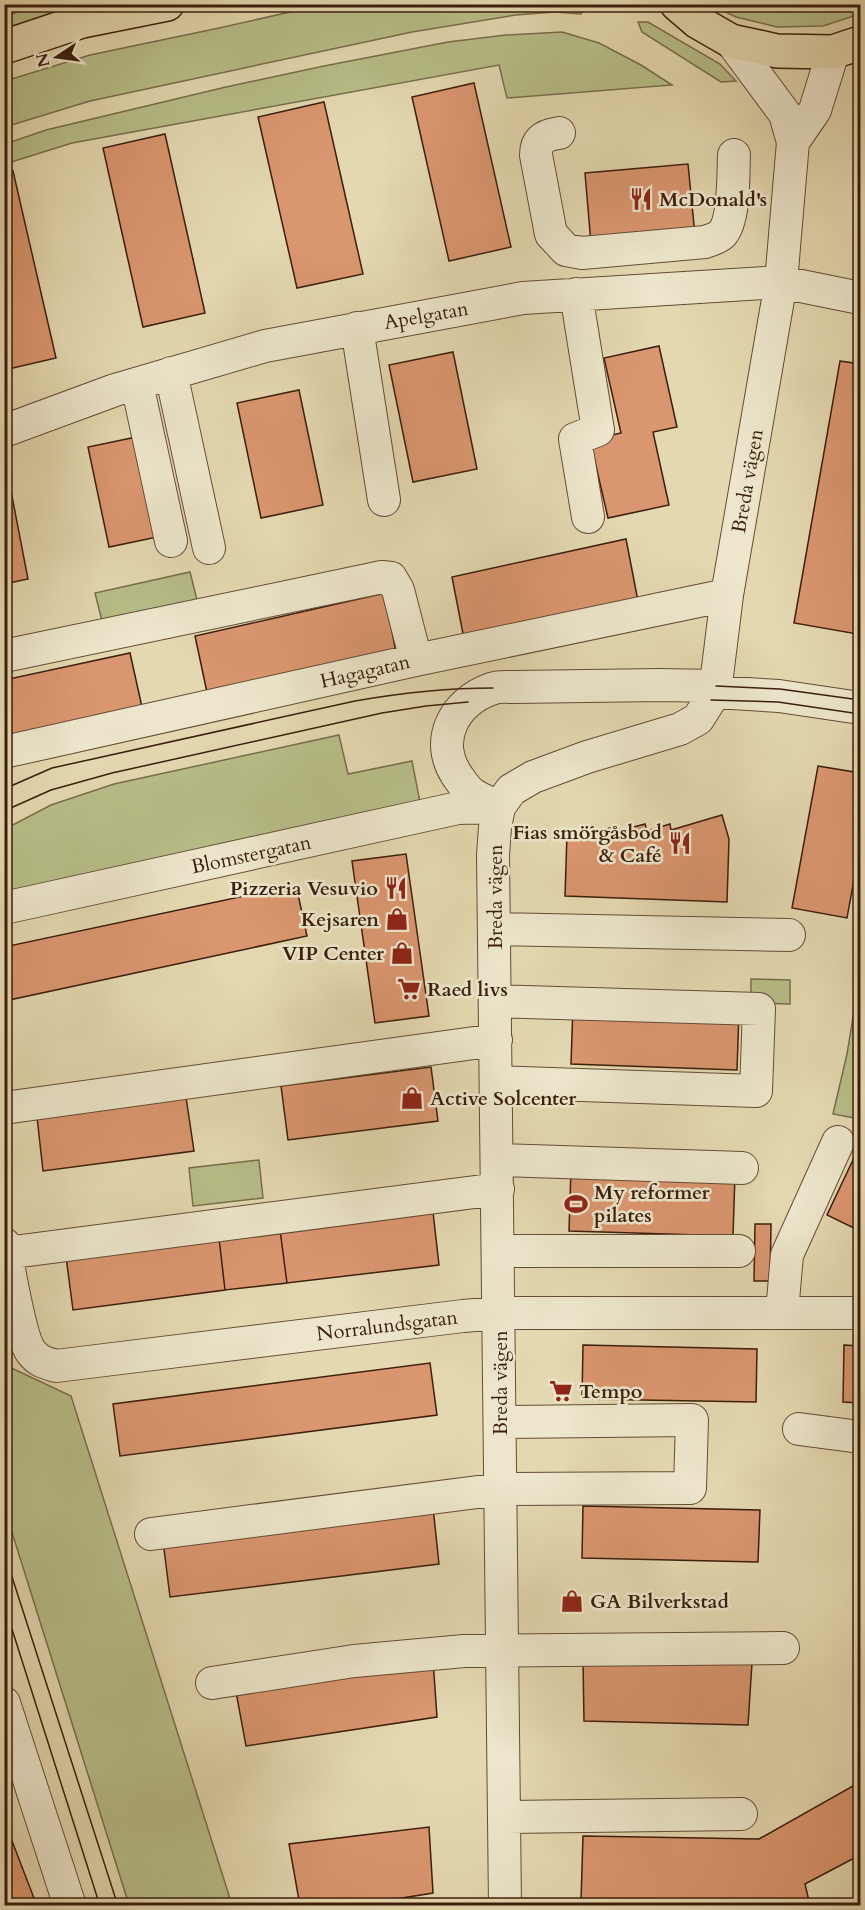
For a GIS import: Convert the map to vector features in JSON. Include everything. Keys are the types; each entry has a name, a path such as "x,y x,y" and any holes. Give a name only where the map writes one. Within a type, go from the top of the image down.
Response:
{"highway":[{"path":"4,47 82,21 167,4"},
{"path":"677,4 698,22 731,41 777,51 847,47"}],"street":[{"name":"Breda vägen","path":"714,693 727,595 782,282 794,141 785,114 731,41"},
{"name":"Breda vägen","path":"794,141 815,110 847,47"},
{"path":"559,133 540,140 536,146 542,189 551,234 566,250 582,253 705,242 721,236 727,226 730,212 734,155"},
{"name":"Apelgatan","path":"4,431 136,384 264,346 523,298 782,282 861,298"},
{"path":"576,294 598,430 575,440 588,517"},
{"path":"357,328 384,500"},
{"path":"171,374 208,548"},
{"path":"136,384 171,541"},
{"path":"4,656 391,578 398,590 416,660"},
{"name":"Hagagatan","path":"4,752 416,660 727,595"},
{"path":"714,693 698,719 689,724 533,777 511,790 499,807 472,794 451,766 446,749 446,736 453,719 468,702 714,693 779,696 861,708"},
{"name":"Breda vägen","path":"499,807 493,855 505,1905"},
{"name":"Blomstergatan","path":"4,908 458,808 499,807"},
{"path":"494,929 789,935"},
{"path":"495,1002 759,1009 756,1090 496,1082"},
{"path":"4,1108 496,1041"},
{"path":"782,1312 787,1255 838,1142"},
{"path":"5,1248 498,1174 741,1168"},
{"name":"Norralundsgatan","path":"5,1248 23,1333 30,1352 42,1362 56,1366 451,1317 500,1313 861,1313"},
{"path":"498,1251 739,1251"},
{"path":"151,1534 501,1489 690,1488 692,1420 501,1422"},
{"path":"799,1429 861,1437"},
{"path":"212,1683 354,1660 464,1651 783,1648"},
{"path":"4,1704 70,1905"},
{"path":"504,1817 741,1814"}],"green space":[{"path":"40,5 100,5 5,29 5,16"},
{"path":"321,5 585,5 581,14 555,12 516,15 412,32 90,101 5,127 5,81 90,55"},
{"path":"711,5 860,5 860,14 823,26 777,27 736,17"},
{"path":"638,22 648,22 720,64 736,81 721,82 642,32"},
{"path":"562,32 599,43 641,65 672,85 507,98 499,65 72,143 5,164 5,144 46,130 226,87 448,42 506,35"},
{"path":"190,572 199,608 104,629 95,593"},
{"path":"339,735 348,774 412,761 420,802 5,896 5,829 51,805 114,784"},
{"path":"860,974 860,1119 833,1114 847,1054"},
{"path":"751,979 790,980 790,1004 751,1003"},
{"path":"259,1160 263,1198 193,1206 189,1168"},
{"path":"5,1365 71,1396 232,1905 129,1905 5,1510"}],"building":[{"path":"474,83 511,247 449,261 412,97"},
{"path":"324,102 363,274 297,288 258,117"},
{"path":"165,134 205,313 143,327 103,148"},
{"path":"688,164 695,235 591,244 585,173"},
{"path":"13,171 56,358 4,370 4,173"},
{"path":"659,346 677,427 653,432 669,505 608,518 590,440 621,433 604,358"},
{"path":"453,352 477,469 413,482 389,365"},
{"path":"840,361 860,364 860,616 857,634 794,623"},
{"path":"299,390 323,505 261,518 237,403"},
{"path":"146,435 167,535 109,547 88,447"},
{"path":"10,486 28,579 4,584 4,487"},
{"path":"626,539 638,601 464,639 452,577"},
{"path":"385,593 396,653 208,697 195,636"},
{"path":"130,653 142,707 4,739 4,680"},
{"path":"818,766 860,773 860,847 847,918 792,908"},
{"path":"722,815 729,839 727,902 565,896 567,834 593,827 595,832 618,826 619,831 645,824 647,831 670,824 671,830"},
{"path":"406,854 429,1016 375,1023 352,861"},
{"path":"296,885 307,936 9,1000 4,979 4,947"},
{"path":"573,1005 739,1011 737,1070 571,1064"},
{"path":"431,1067 438,1121 288,1140 281,1086"},
{"path":"186,1097 194,1151 43,1171 37,1117"},
{"path":"860,1145 860,1231 827,1215"},
{"path":"571,1169 735,1174 733,1236 569,1231"},
{"path":"433,1212 439,1265 287,1283 280,1230"},
{"path":"755,1224 771,1224 770,1281 754,1281"},
{"path":"280,1230 287,1283 225,1290 219,1238"},
{"path":"219,1238 225,1290 73,1310 66,1257"},
{"path":"583,1345 757,1349 756,1402 582,1399"},
{"path":"844,1345 860,1346 860,1403 843,1402"},
{"path":"430,1363 437,1415 120,1456 113,1404"},
{"path":"583,1506 760,1510 758,1562 582,1558"},
{"path":"433,1507 439,1564 170,1597 163,1541"},
{"path":"433,1660 437,1717 246,1746 236,1692"},
{"path":"583,1662 752,1663 748,1725 584,1721"},
{"path":"860,1782 860,1855 805,1884 809,1901 791,1906 720,1906 581,1901 583,1836 759,1839"},
{"path":"4,1820 37,1906 4,1906"},
{"path":"429,1827 433,1893 352,1906 300,1906 289,1844"}],"tram line":[{"path":"716,686 780,689 860,700"},
{"path":"4,789 52,768 355,701 424,691 493,688"},
{"path":"711,700 778,702 860,714"},
{"path":"4,811 51,790 112,773 382,713 468,702"},
{"path":"4,1552 118,1906"},
{"path":"4,1604 100,1906"}],"place":[{"name":"McDonald's","path":"641,199"},
{"name":"Fias smörgåsbod & Café","path":"680,843"},
{"name":"Pizzeria Vesuvio","path":"396,888"},
{"name":"Kejsaren","path":"397,919"},
{"name":"VIP Center","path":"402,953"},
{"name":"Raed livs","path":"409,989"},
{"name":"Active Solcenter","path":"412,1098"},
{"name":"My reformer pilates","path":"576,1204"},
{"name":"Tempo","path":"561,1391"},
{"name":"GA Bilverkstad","path":"572,1601"}]}
